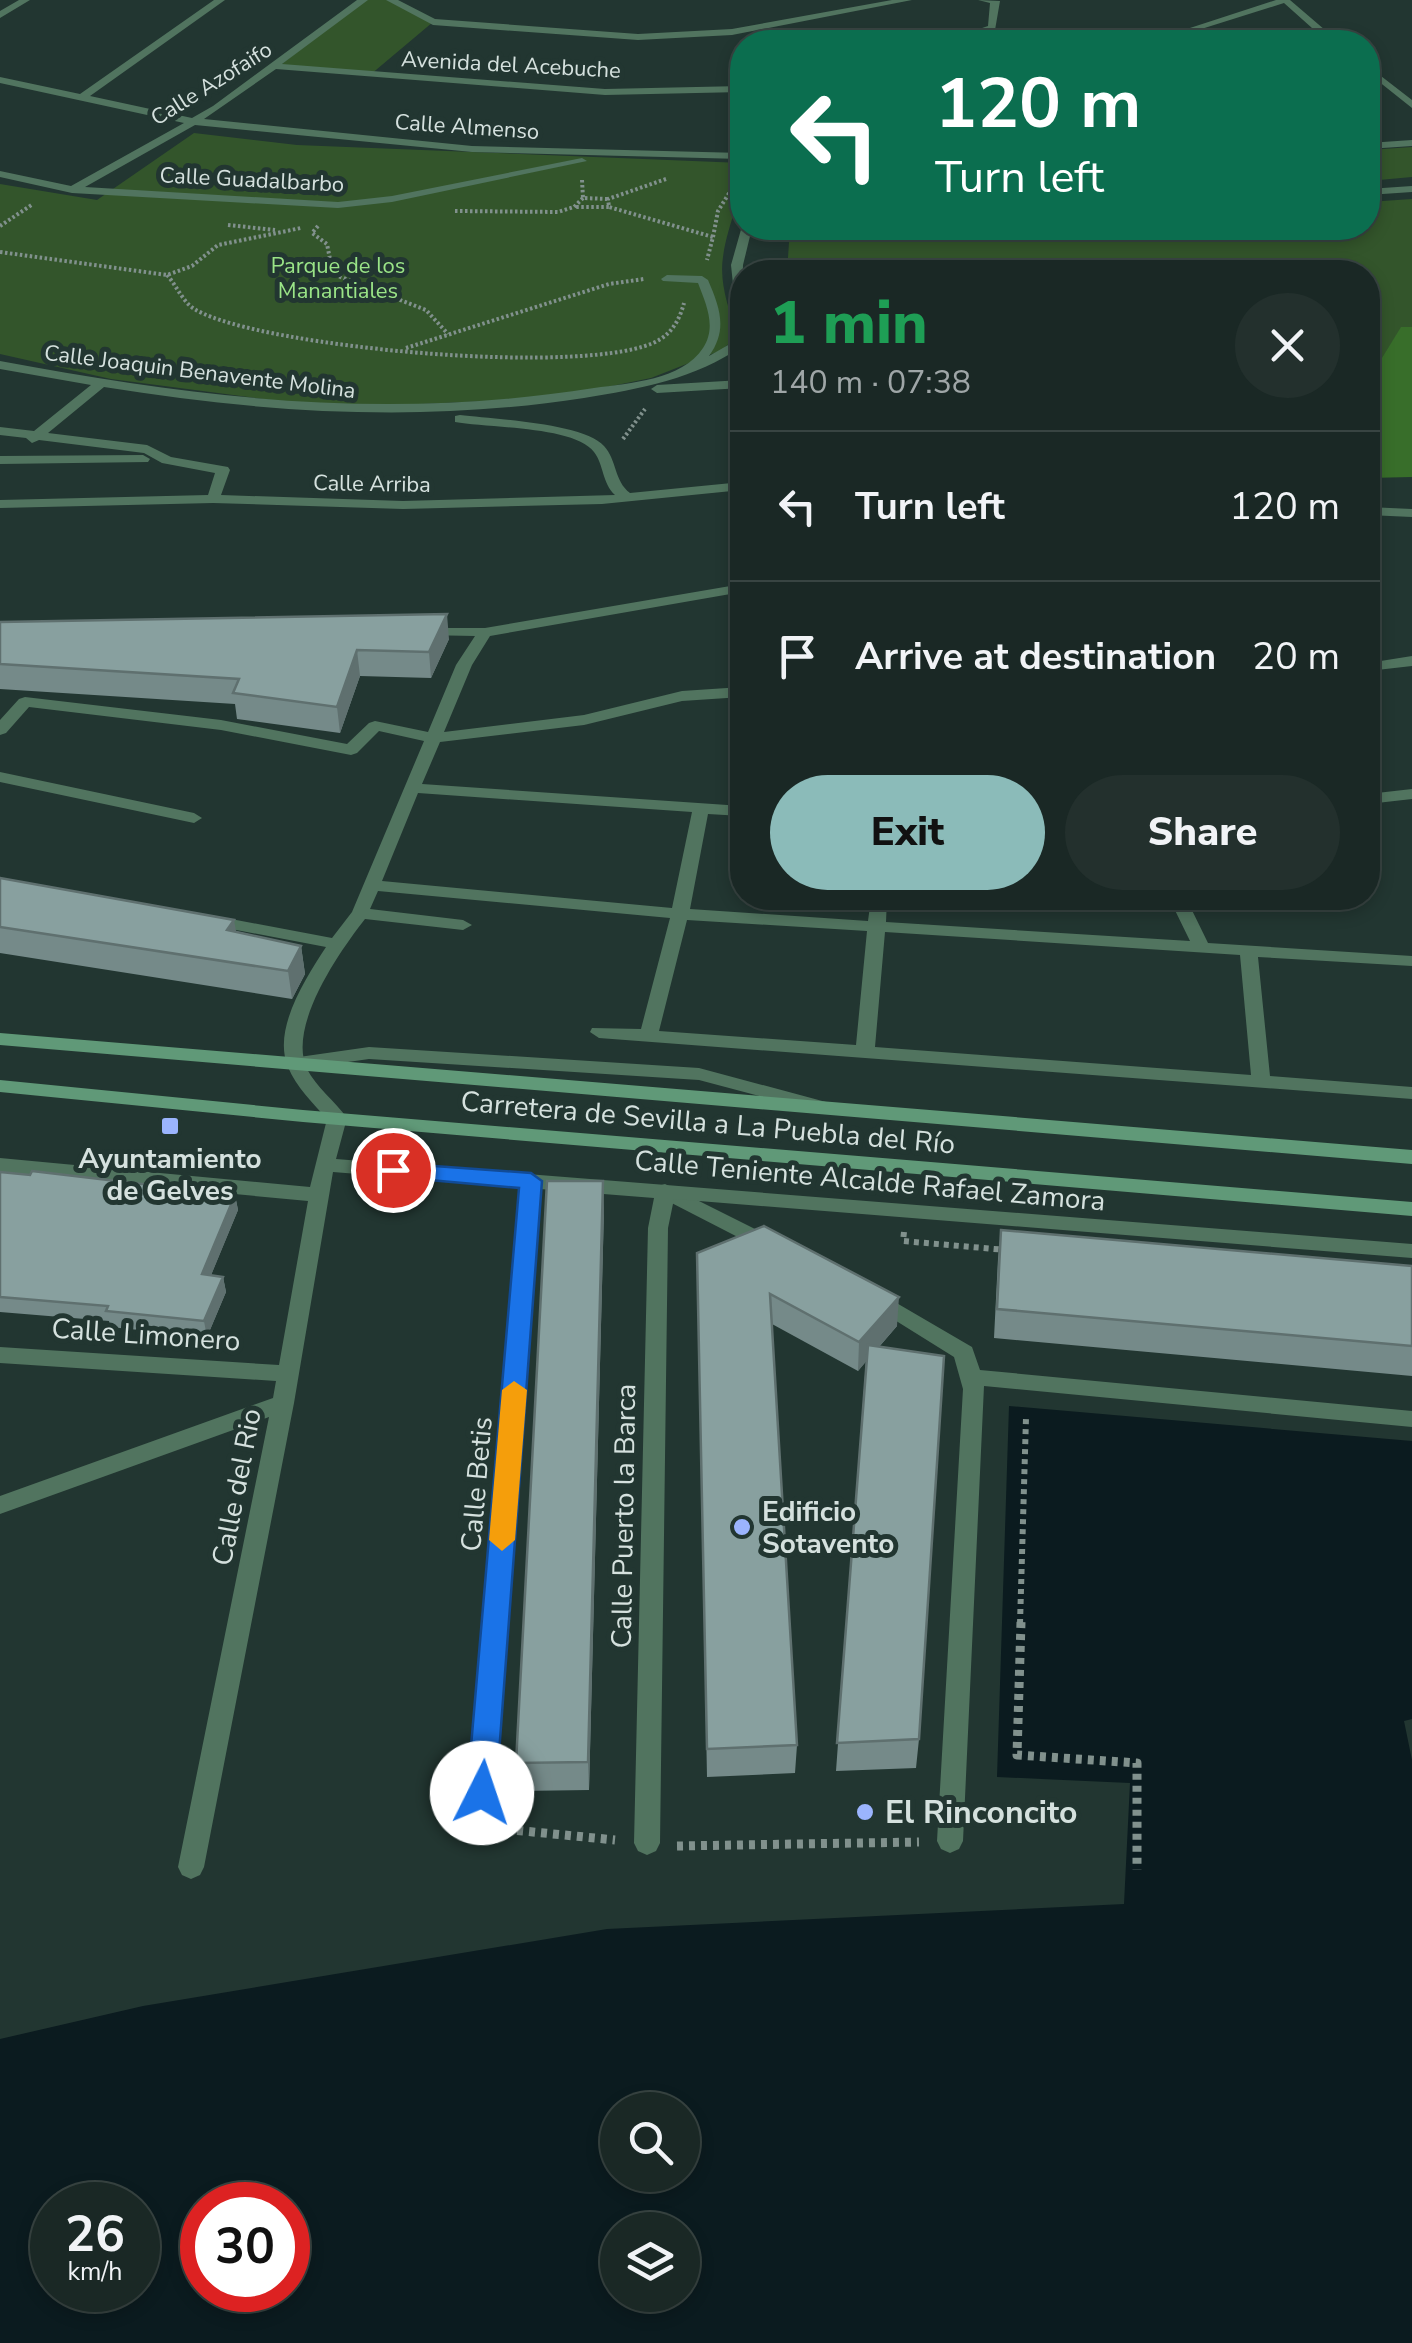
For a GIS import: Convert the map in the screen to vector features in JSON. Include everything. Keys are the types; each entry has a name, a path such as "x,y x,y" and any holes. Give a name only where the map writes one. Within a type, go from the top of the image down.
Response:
{"main road":[{"name":"Carretera de Sevilla a La Puebla del Río","path":"0,1039 1412,1157"},
{"name":"Carretera de Sevilla a La Puebla del Río","path":"0,1086 1412,1209"}],"street":[{"path":"0,16 25,0"},
{"path":"84,96 220,0"},
{"name":"Calle Azofaifo","path":"72,190 278,67 363,0"},
{"name":"Avenida del Acebuche","path":"390,0 432,22 638,38 730,32"},
{"name":"Avenida del Acebuche","path":"743,30 907,0"},
{"path":"983,0 998,1 992,28 985,30"},
{"path":"1190,30 1285,0 1317,29 1314,30"},
{"name":"Avenida del Acebuche","path":"278,67 604,92 730,89"},
{"path":"1380,79 1412,105"},
{"name":"Calle Almenso","path":"0,80 190,121 472,149 730,156"},
{"path":"1380,145 1412,142"},
{"name":"Calle Guadalbarbo","path":"0,174 72,190 338,205 392,199 620,153"},
{"path":"1380,191 1412,189"},
{"path":"668,279 702,280 720,322 716,341 680,375"},
{"name":"Calle Joaquin Benavente Molina","path":"0,364 100,384 327,412 428,412 532,405 625,387 680,375 730,351"},
{"path":"7,460 100,384"},
{"path":"625,387 730,385"},
{"path":"428,412 577,436 599,448 615,488 627,497"},
{"path":"0,431 147,449 167,460"},
{"path":"7,460 167,460 223,470 213,499"},
{"name":"Calle Arriba","path":"0,504 213,499 403,505 627,497 730,487"},
{"path":"1380,512 1412,513"},
{"path":"409,631 485,632 730,590"},
{"path":"337,1118 295,1064 295,1025 336,944 360,913 464,665 485,632"},
{"path":"1380,666 1412,662"},
{"path":"0,730 25,702 220,725 351,750 375,726 434,738 584,720 682,696 730,693"},
{"path":"0,777 194,818"},
{"path":"414,788 730,810"},
{"path":"1380,798 1412,794"},
{"path":"649,1033 680,914 700,808"},
{"path":"372,885 680,914 1412,961"},
{"path":"865,1050 878,910"},
{"path":"1184,910 1201,946"},
{"path":"360,913 464,925"},
{"path":"186,916 336,944"},
{"path":"1248,950 1261,1082"},
{"path":"600,1032 1412,1093"},
{"name":"Calle del Rio","path":"192,1867 283,1403 324,1165 337,1118"},
{"path":"0,1165 319,1195"},
{"name":"Calle Teniente Alcalde Rafael Zamora","path":"324,1165 1412,1251"},
{"name":"Calle Betis","path":"482,1793 531,1181"},
{"path":"665,1191 785,1253"},
{"name":"Calle Puerto la Barca","path":"647,1843 658,1228 665,1191"},
{"path":"854,1288 964,1353 974,1389 950,1841"},
{"name":"Calle Limonero","path":"0,1355 288,1374"},
{"path":"971,1377 1412,1419"},
{"path":"0,1505 283,1403"}],"path":[{"path":"610,208 608,199 678,174 708,156"},
{"path":"702,280 718,211 730,192"},
{"path":"574,208 583,198"},
{"path":"449,211 558,212 610,208 713,237"},
{"path":"0,252 167,275 192,266 218,244 321,224 312,233 327,244 333,274 354,288 413,300 442,322 448,334"},
{"path":"167,275 195,310 238,324 315,341 406,348 576,354 652,344 672,332 685,305 668,279 600,282 550,306 467,325 406,348"},
{"path":"599,448 621,442 660,389"},
{"path":"1026,1418 1017,1755 1137,1764 1137,1870"},
{"path":"482,1793 513,1830 703,1848 950,1841"}],"green space":[{"path":"363,0 391,0 433,22 370,75 278,67"},
{"name":"Parque de los Manantiales","path":"194,133 297,145 730,163 730,226 722,277 730,310 730,342 722,350 651,378 553,398 331,408 111,379 0,354 0,184 97,200"},
{"path":"1412,147 1412,177 1380,180 1380,149"},
{"path":"1412,199 1412,327 1401,328 1380,361 1380,260 788,260 789,240 1380,240 1380,201"},
{"path":"1401,327 1412,327 1412,477 1380,478 1380,361"}],"shaded area":[{"path":"1009,1406 1412,1441 1412,1719 1404,1721 1412,1760 1412,2343 0,2343 0,2039 143,2006 607,1929 1124,1904 1130,1783 997,1777"}],"building":[{"path":"447,614 429,652 357,650 337,707 233,693 239,679 0,664 0,622"},
{"path":"0,878 234,920 227,930 301,946 288,971 0,927"},
{"path":"32,1171 235,1195 202,1274 223,1277 204,1321 106,1311 108,1306 0,1297 0,1172 30,1175"},
{"path":"547,1181 603,1181 588,1762 516,1763"},
{"path":"764,1226 899,1297 859,1342 770,1294 797,1745 707,1749 697,1253"},
{"path":"1001,1230 1412,1266 1412,1346 997,1309"},
{"path":"868,1345 944,1356 919,1739 837,1743"}],"slow traffic":[{"path":"502,1540 514,1390"}],"place":[{"name":"Ayuntamiento de Gelves","path":"170,1126"},
{"name":"Edificio Sotavento","path":"742,1527"},
{"name":"El Rinconcito","path":"865,1812"}],"route":[{"path":"393,1170 531,1181 482,1793"}]}
